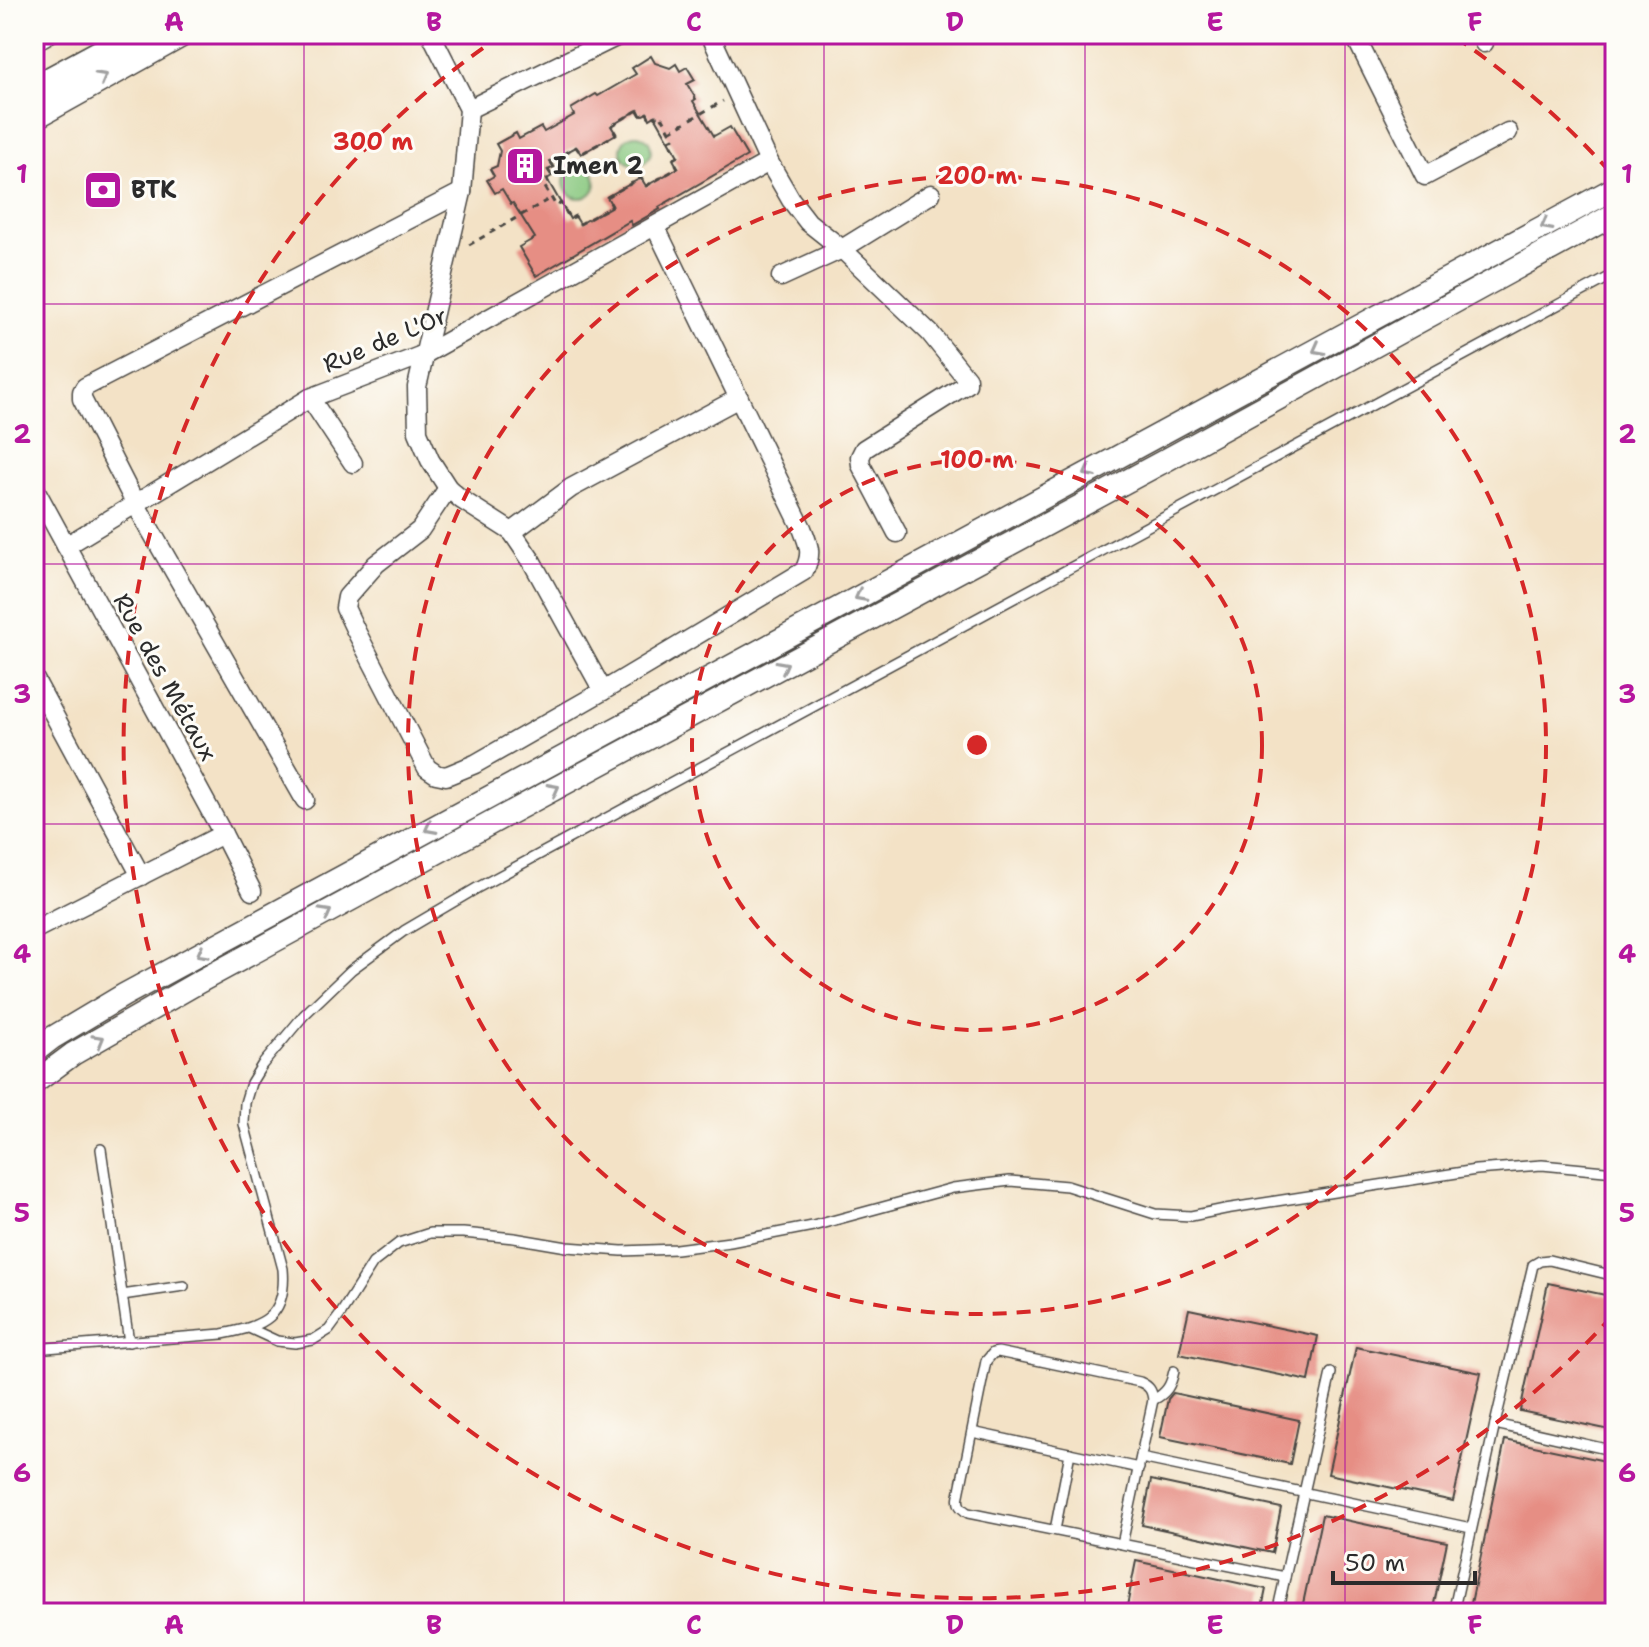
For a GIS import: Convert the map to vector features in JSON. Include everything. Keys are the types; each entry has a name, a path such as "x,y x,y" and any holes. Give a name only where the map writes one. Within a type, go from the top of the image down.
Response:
{"main road":[{"path":"34,90 138,34"},
{"path":"34,115 179,34"}],"street":[{"path":"431,34 469,109 462,192 417,387 418,432 430,460 448,488 512,532 531,560 603,691"},
{"path":"469,109 622,34"},
{"path":"710,34 769,162 791,200 808,222 842,249 930,333 968,381 864,449 860,457 861,465 897,533"},
{"path":"1357,35 1425,176 1508,132"},
{"name":"Rue de L'Or","path":"66,546 310,398 425,354 769,162"},
{"path":"34,1052 124,995 1615,188"},
{"path":"305,800 135,503 82,399 82,392 85,387 462,192"},
{"path":"781,277 842,249 931,194"},
{"path":"34,1083 73,1054 197,983 1615,214"},
{"path":"448,488 420,530 376,564 347,597 345,608 427,768 436,774 446,776 475,764 804,571 810,558 802,528 655,226"},
{"path":"310,398 353,463"},
{"path":"512,532 586,479 739,398"},
{"name":"Rue des Métaux","path":"34,487 252,891"},
{"path":"34,678 141,876"},
{"path":"34,930 223,834"}],"lane":[{"path":"34,47 57,34"},
{"path":"34,1349 222,1334 251,1329 267,1320 279,1305 285,1288 283,1269 244,1124 245,1103 251,1083 304,1015 351,970 404,931 477,888 1615,274"},
{"path":"101,1149 129,1342"},
{"path":"251,1329 277,1341 295,1343 313,1340 329,1330 373,1263 399,1243 430,1233 463,1233 622,1251 676,1249 813,1226 953,1188 1010,1181 1067,1186 1155,1214 1191,1216 1476,1170 1542,1165 1615,1172"},
{"path":"1453,1613 1533,1265 1549,1260 1615,1276"},
{"path":"122,1295 184,1286"},
{"path":"1122,1544 1153,1400 1148,1385 993,1353 986,1361 959,1495 961,1509 968,1513 1285,1577"},
{"path":"1153,1400 1168,1389 1174,1371"},
{"path":"1277,1613 1331,1373"},
{"path":"1495,1424 1615,1451"},
{"path":"972,1432 1070,1453 1304,1493 1471,1528"},
{"path":"1055,1530 1070,1453"}],"path":[{"path":"670,131 737,93"},
{"path":"638,110 641,116 647,113 650,119 656,116 658,121 663,118 670,131 674,138 669,140 678,156 673,159 678,168 646,186 641,178 607,197 612,206 580,224 575,216 570,219 561,203 556,206 545,187 549,184 547,179 552,176 548,170 554,167 550,161 576,147 581,154 616,134 611,126 638,110"},
{"path":"448,257 551,198"}],"green space":[{"path":"636,135 647,139 651,150 647,161 636,165 625,161 621,150 625,139"},
{"path":"580,166 591,171 596,182 591,193 580,198 569,193 564,182 569,171"}],"building":[{"name":"Imen 2","path":"651,56 655,63 670,68 676,64 680,71 687,67 695,80 687,84 696,99 693,101 714,136 730,127 747,156 632,225 630,221 536,276 519,247 535,238 502,189 495,193 487,180 494,176 490,169 497,166 500,151 496,144 516,133 519,139 541,127 544,132 574,115 571,109 636,74 632,68","holes":["638,110 641,116 647,113 650,119 655,116 678,156 673,159 678,168 646,186 641,178 607,197 612,206 580,224 575,216 570,219 547,179 552,176 548,170 554,167 550,161 576,147 581,154 616,134 611,126"]},
{"path":"1548,1283 1615,1297 1615,1431 1520,1411"},
{"path":"1189,1309 1318,1336 1309,1381 1179,1354"},
{"path":"1356,1347 1481,1373 1453,1501 1328,1474"},
{"path":"1173,1393 1299,1420 1290,1464 1160,1437 1168,1399"},
{"path":"1505,1440 1615,1463 1615,1613 1469,1613"},
{"path":"1151,1480 1281,1508 1272,1553 1142,1525"},
{"path":"1322,1515 1447,1542 1432,1613 1301,1613"},
{"path":"1136,1561 1266,1589 1261,1613 1160,1613 1127,1606"}],"place":[{"name":"Imen 2","path":"525,166"},
{"name":"BTK","path":"103,190"}]}
